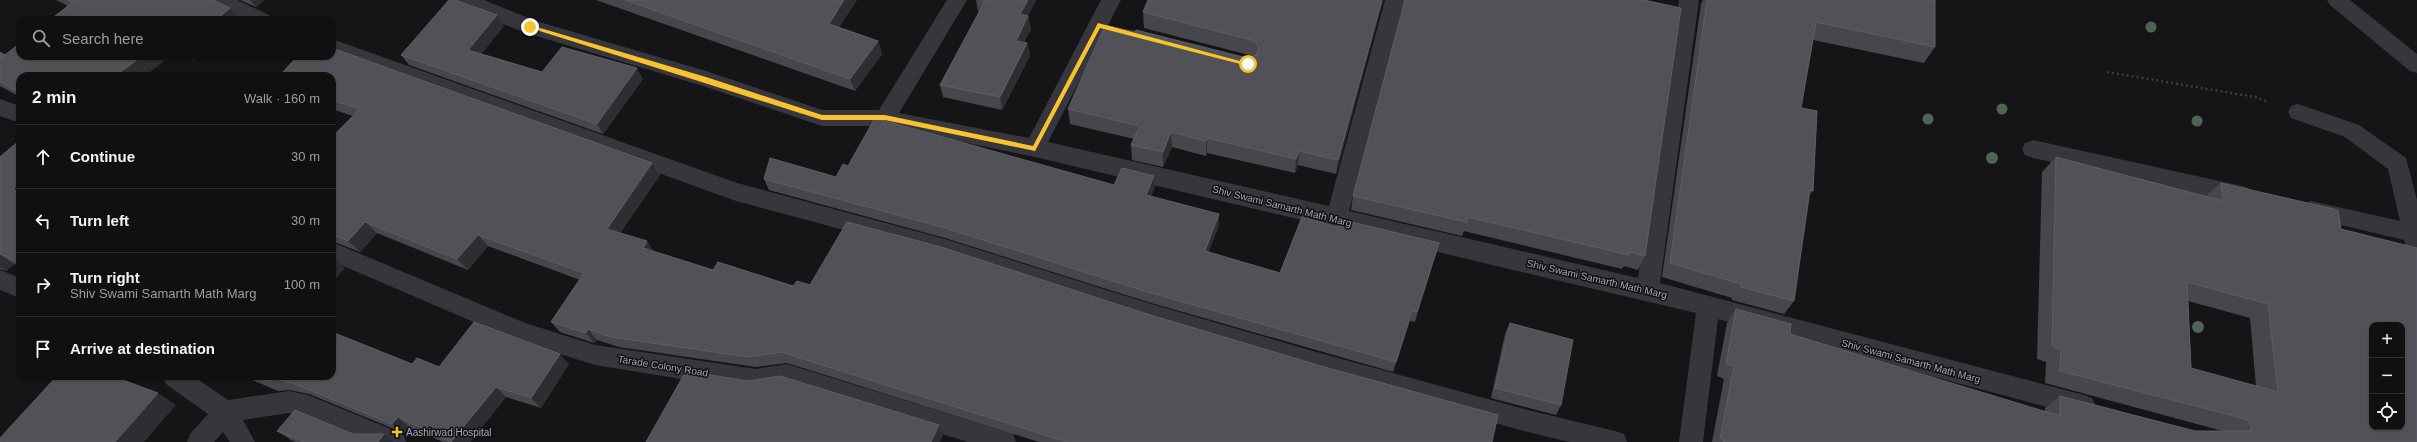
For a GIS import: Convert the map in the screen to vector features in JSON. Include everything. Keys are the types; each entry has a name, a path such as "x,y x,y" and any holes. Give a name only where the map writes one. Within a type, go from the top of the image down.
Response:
{"street":[{"path":"219,0 253,16"},
{"name":"Shiv Swami Samarth Math Marg","path":"464,0 499,6 530,27 706,80 822,118 885,118 1035,148 1336,219 1648,290 2104,412"},
{"path":"885,118 957,0"},
{"path":"1035,148 1106,27 1111,0"},
{"path":"1336,219 1395,0"},
{"path":"1648,290 1689,0"},
{"path":"2337,0 2417,65"},
{"path":"336,48 736,192 945,248 1148,313 1320,364 1528,421 1615,442"},
{"path":"0,107 16,113"},
{"path":"2289,206 2415,241 2398,164 2352,131 2298,112"},
{"path":"2033,149 2258,199"},
{"name":"Tarade Colony Road","path":"336,253 521,332 595,355 756,380 787,375 1004,442"},
{"path":"0,280 16,286"},
{"path":"1691,442 1708,307"},
{"path":"180,380 225,412 243,442"},
{"path":"199,442 225,412 289,402 308,406 394,442"}],"path":[{"path":"2107,72 2255,97 2298,112"}],"building":[{"path":"68,0 213,0 230,8 221,16 55,16 73,2"},
{"path":"449,0 455,0 497,15 468,50 542,72 562,47 637,68 597,124 401,55"},
{"path":"625,0 844,0 829,24 878,41 850,79"},
{"path":"982,0 1028,0 1020,14 1028,16 1016,41 1027,43 1000,97 940,85 985,1"},
{"path":"1148,0 1382,0 1338,160 1299,151 1296,159 1207,138 1206,141 1171,132 1163,152 1131,145 1140,126 1068,109 1105,25 1135,32 1136,30 1247,58 1256,55 1259,48 1255,41 1143,12"},
{"path":"1405,0 1644,0 1681,8 1645,256 1630,252 1629,255 1468,217 1466,222 1353,196"},
{"path":"1707,0 1935,0 1935,47 1816,22 1801,108 1817,111 1813,191 1810,190 1794,301 1741,287 1741,284 1670,263"},
{"path":"16,46 16,60 137,60 120,72 16,72 16,91 0,82 0,59"},
{"path":"336,49 652,163 607,229 647,241 643,248 713,270 718,262 793,286 797,281 810,285 847,222 941,247 1147,314 1321,366 1498,415 1492,442 1067,442 781,352 749,357 611,337 588,329 586,333 551,322 584,273 478,235 457,259 365,222 348,241 336,236 336,133 360,109 336,101 336,72 283,72 294,60 336,60"},
{"path":"0,52 5,55 0,59"},
{"path":"875,118 1114,185 1122,168 1154,176 1146,195 1219,214 1205,251 1280,273 1302,217 1337,227 1339,219 1439,243 1417,312 1412,311 1396,362 1148,292 942,227 764,179 770,158 836,177 843,164 848,166"},
{"path":"16,143 16,186 13,189 16,191 16,261 0,254 0,157"},
{"path":"2056,157 2223,201 2221,183 2338,210 2341,229 2417,248 2417,442 1723,442 1724,439 1720,438 1734,366 1726,364 1736,309 1791,324 1790,334 2060,416 2060,396 2195,431 2250,431 2252,429 2249,421 2238,417 2060,371 2061,349 2052,346","holes":["2187,282 2268,304 2278,392 2191,368"]},
{"path":"474,322 560,354 531,398 496,387 451,442 398,417 392,424 295,384 280,380 336,380 336,334 412,364 417,358 439,367"},
{"path":"1510,323 1573,340 1561,405 1495,388"},
{"path":"686,371 748,381 780,376 939,425 931,442 646,442"},
{"path":"53,380 123,380 158,393 115,442 0,442 0,438"},
{"path":"295,410 353,434 384,434 378,442 301,442 302,441 277,431"}],"place":[{"name":"Aashirwad Hospital","path":"397,432"}],"route":[{"path":"530,27 706,80 822,118 885,118 1035,148 1098,26 1248,64"}]}
